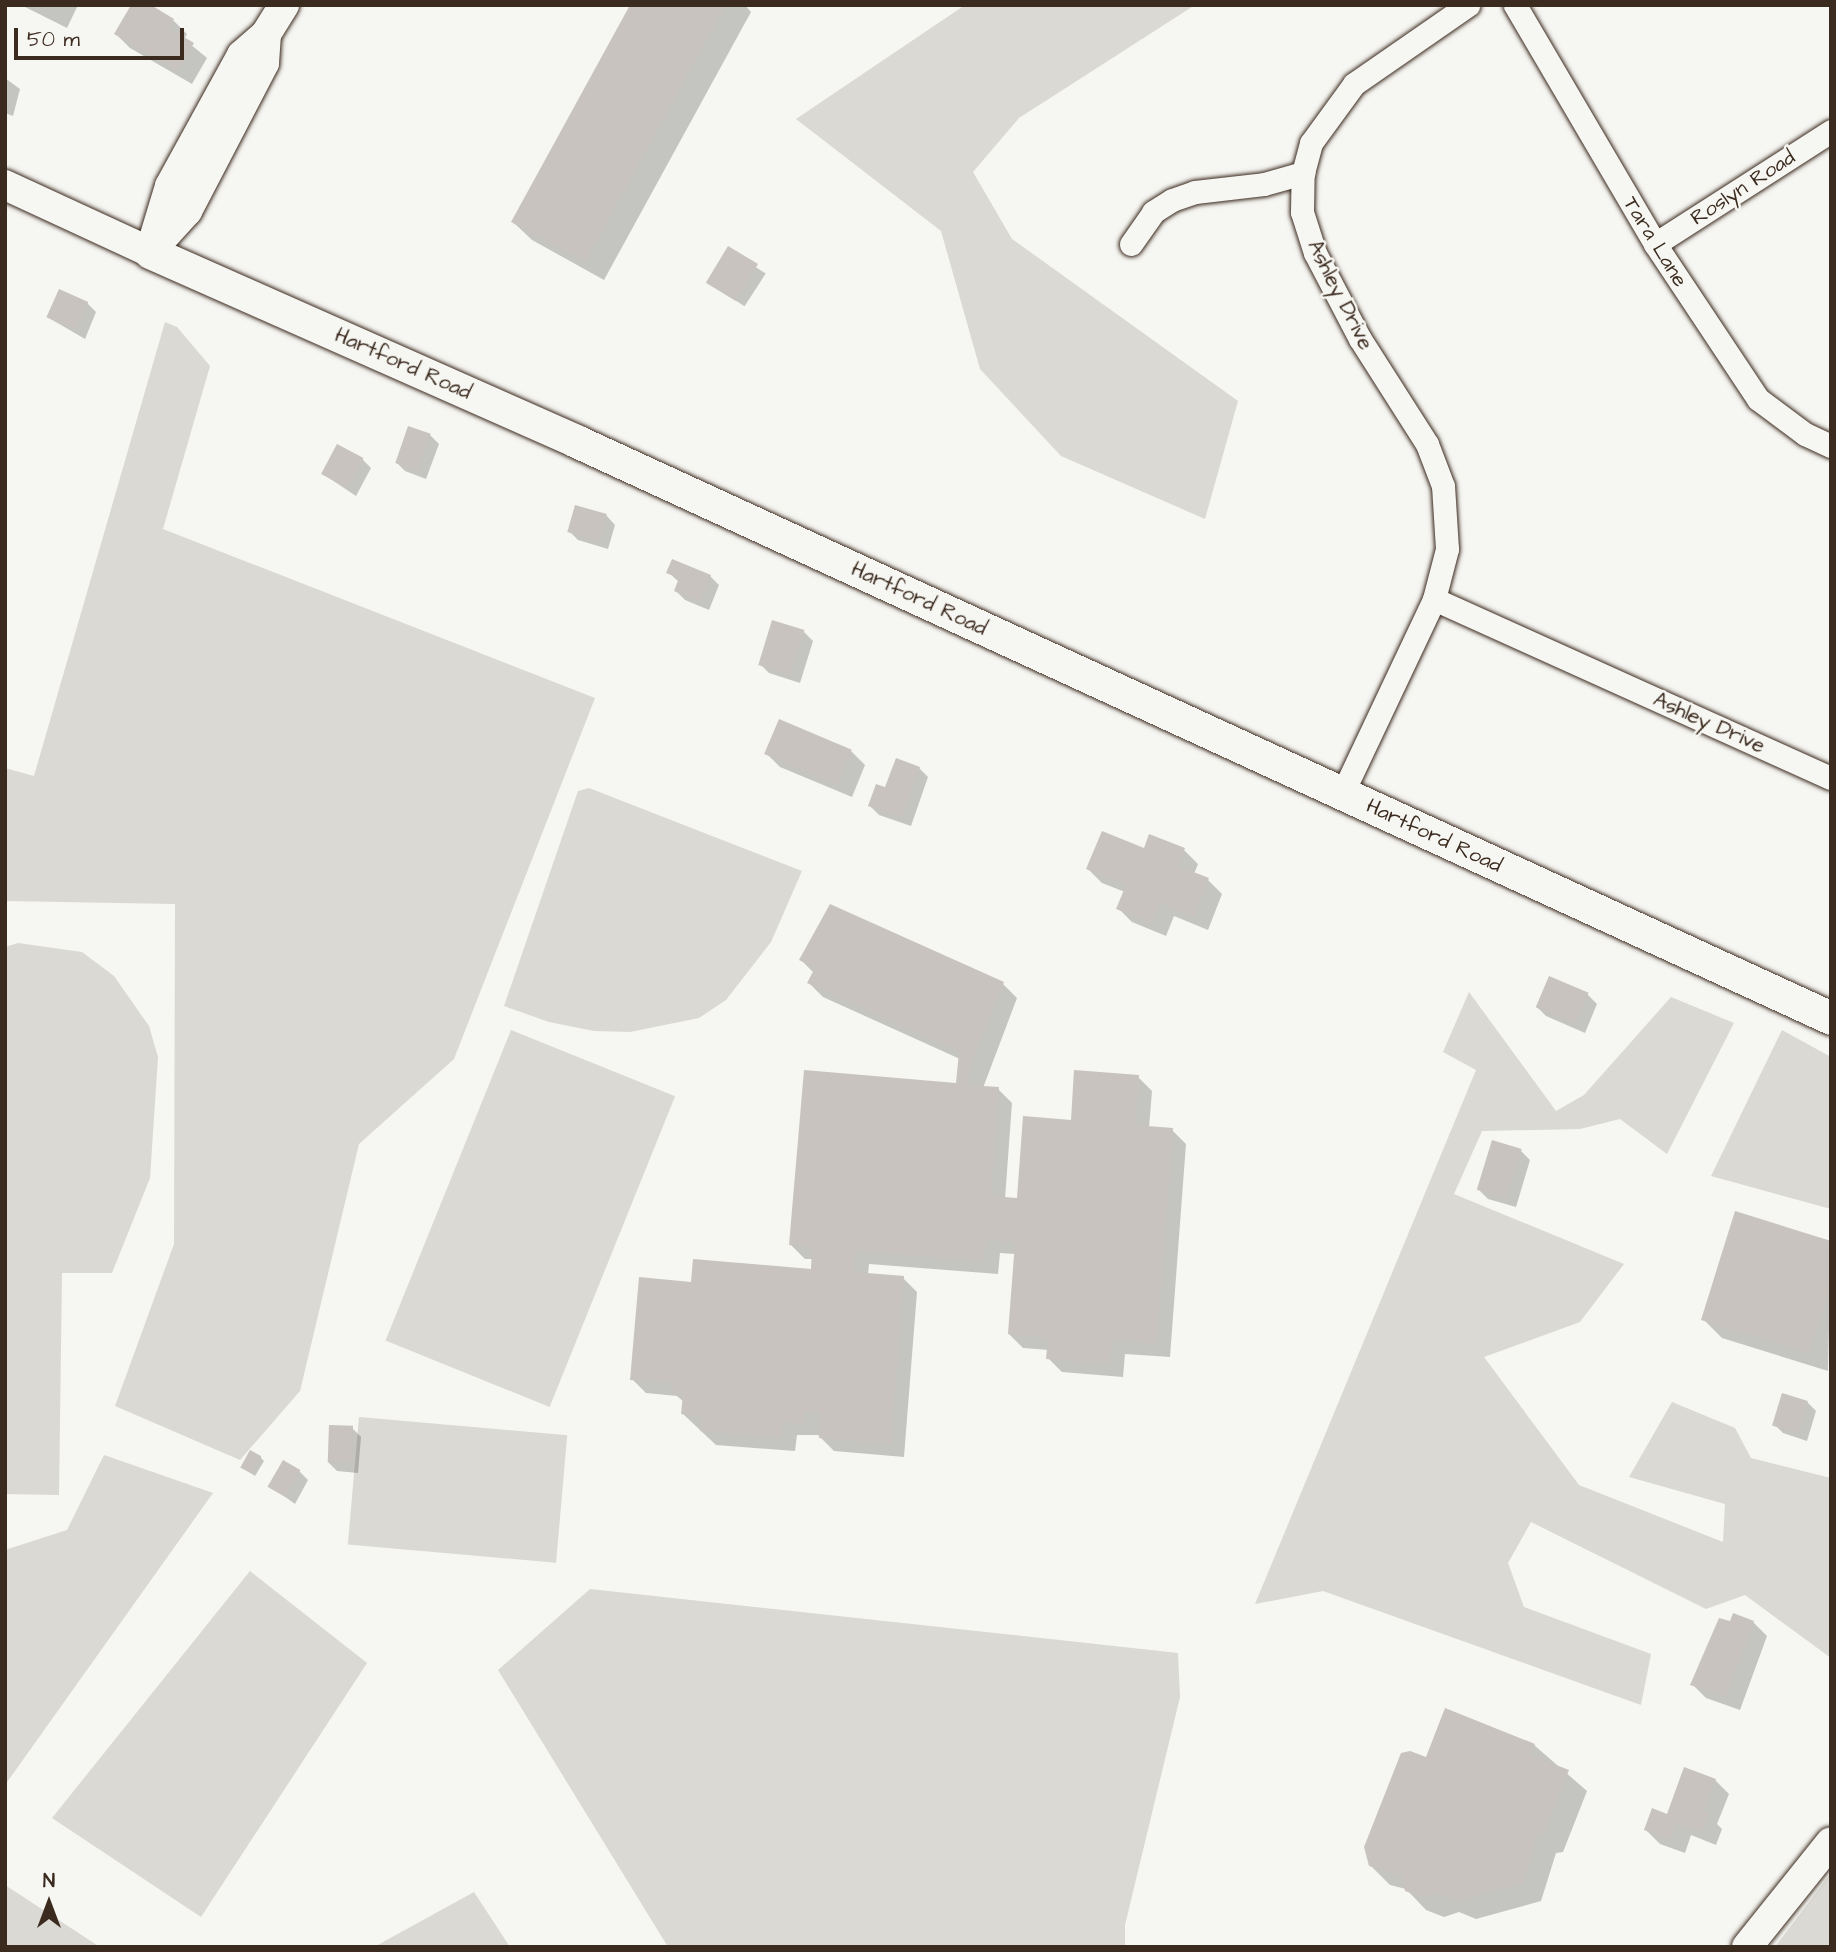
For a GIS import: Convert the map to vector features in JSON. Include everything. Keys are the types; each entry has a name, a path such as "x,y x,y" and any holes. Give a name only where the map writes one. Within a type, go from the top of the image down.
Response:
{"main road":[{"name":"Hartford Road","path":"150,252 576,441 1831,1018"}],"street":[{"path":"150,252 187,211 264,63 265,34 284,5"},
{"name":"Ashley Drive","path":"1342,794 1434,599 1447,549 1443,486 1427,444 1360,339 1315,253 1302,212 1303,173 1311,143 1354,84 1468,5"},
{"name":"Tara Lane","path":"1515,5 1655,244 1758,399 1805,434 1831,446"},
{"name":"Roslyn Road","path":"1655,244 1831,131"},
{"path":"1131,244 1153,212 1172,200 1195,192 1264,184 1303,173"},
{"name":"Hartford Road","path":"5,185 150,252"},
{"name":"Ashley Drive","path":"1434,599 1831,778"},
{"path":"1747,1947 1831,1842"}],"shaded area":[{"path":"965,5 1195,5 1019,118 973,172 1012,239 1238,401 1205,519 1061,456 980,369 941,231 796,119"},
{"path":"165,322 177,327 210,366 163,529 595,698 454,1059 359,1144 300,1391 240,1460 115,1406 174,1244 175,904 5,901 5,768 34,776"},
{"path":"589,788 802,871 771,942 726,1000 699,1018 630,1032 594,1031 549,1022 504,1006 578,791"},
{"path":"18,943 82,952 114,976 149,1026 158,1057 150,1178 112,1273 62,1273 59,1495 5,1494 5,947"},
{"path":"1469,992 1556,1111 1584,1095 1671,997 1734,1023 1667,1154 1620,1119 1580,1129 1482,1131 1454,1194 1624,1264 1580,1322 1484,1357 1579,1485 1723,1542 1725,1504 1629,1477 1672,1402 1735,1428 1751,1458 1831,1478 1831,1658 1745,1595 1706,1609 1531,1522 1508,1563 1524,1607 1651,1654 1641,1705 1323,1591 1255,1604 1476,1070 1443,1052"},
{"path":"511,1030 675,1096 550,1407 386,1341"},
{"path":"1782,1030 1831,1057 1831,1209 1711,1176"},
{"path":"359,1417 567,1435 556,1563 348,1545"},
{"path":"104,1455 213,1493 5,1785 5,1550 67,1530"},
{"path":"250,1571 367,1663 201,1917 52,1818"},
{"path":"590,1589 1178,1653 1180,1697 1125,1925 1125,1947 668,1947 498,1670"},
{"path":"1831,1873 1831,1947 1775,1947"},
{"path":"5,1885 100,1947 5,1947"},
{"path":"474,1892 510,1947 374,1947"}],"building":[{"path":"131,5 151,5 174,19 169,28 194,43 177,71 114,34"},
{"path":"630,5 726,5 585,262 511,222"},
{"path":"728,246 758,264 736,301 706,283"},
{"path":"59,289 88,302 76,330 46,317"},
{"path":"408,426 431,434 418,471 395,463"},
{"path":"337,444 363,458 348,488 321,474"},
{"path":"575,505 607,514 599,541 567,532"},
{"path":"672,559 711,575 700,602 674,591 679,578 666,573"},
{"path":"772,620 805,630 791,675 758,665"},
{"path":"779,719 852,750 837,785 764,754"},
{"path":"896,758 920,767 902,818 868,806 876,784 885,787"},
{"path":"1102,831 1144,848 1149,834 1185,848 1178,866 1209,878 1194,917 1160,903 1152,923 1116,909 1126,885 1086,869"},
{"path":"830,904 1004,982 970,1067 968,1085 999,1087 991,1196 1017,1198 1023,1116 1071,1120 1074,1070 1139,1075 1135,1125 1173,1128 1157,1344 1112,1340 1110,1364 1046,1359 1048,1338 1008,1334 1015,1242 986,1240 984,1261 855,1251 854,1272 904,1276 891,1444 819,1438 821,1413 805,1412 804,1424 783,1422 782,1438 700,1431 702,1416 681,1414 683,1394 672,1393 672,1383 630,1380 639,1277 691,1282 693,1259 811,1269 812,1247 789,1245 804,1070 956,1083 959,1052 807,983 815,968 799,960"},
{"path":"1549,976 1589,993 1575,1024 1536,1007"},
{"path":"1492,1140 1522,1149 1506,1199 1477,1190"},
{"path":"1735,1211 1831,1241 1831,1285 1809,1353 1701,1320"},
{"path":"1782,1393 1808,1401 1798,1433 1772,1426"},
{"path":"329,1425 353,1426 352,1463 328,1462"},
{"path":"250,1450 261,1456 252,1474 240,1467"},
{"path":"283,1460 300,1470 285,1497 268,1487"},
{"path":"1733,1613 1754,1621 1726,1697 1690,1685 1719,1618 1730,1621"},
{"path":"1445,1708 1535,1744 1530,1755 1569,1770 1544,1833 1537,1835 1523,1883 1456,1901 1439,1894 1424,1898 1405,1891 1401,1875 1369,1866 1364,1847 1401,1753 1410,1751 1426,1757"},
{"path":"1684,1767 1716,1779 1703,1811 1709,1814 1702,1832 1677,1823 1671,1840 1644,1830 1652,1808 1667,1814"}]}
